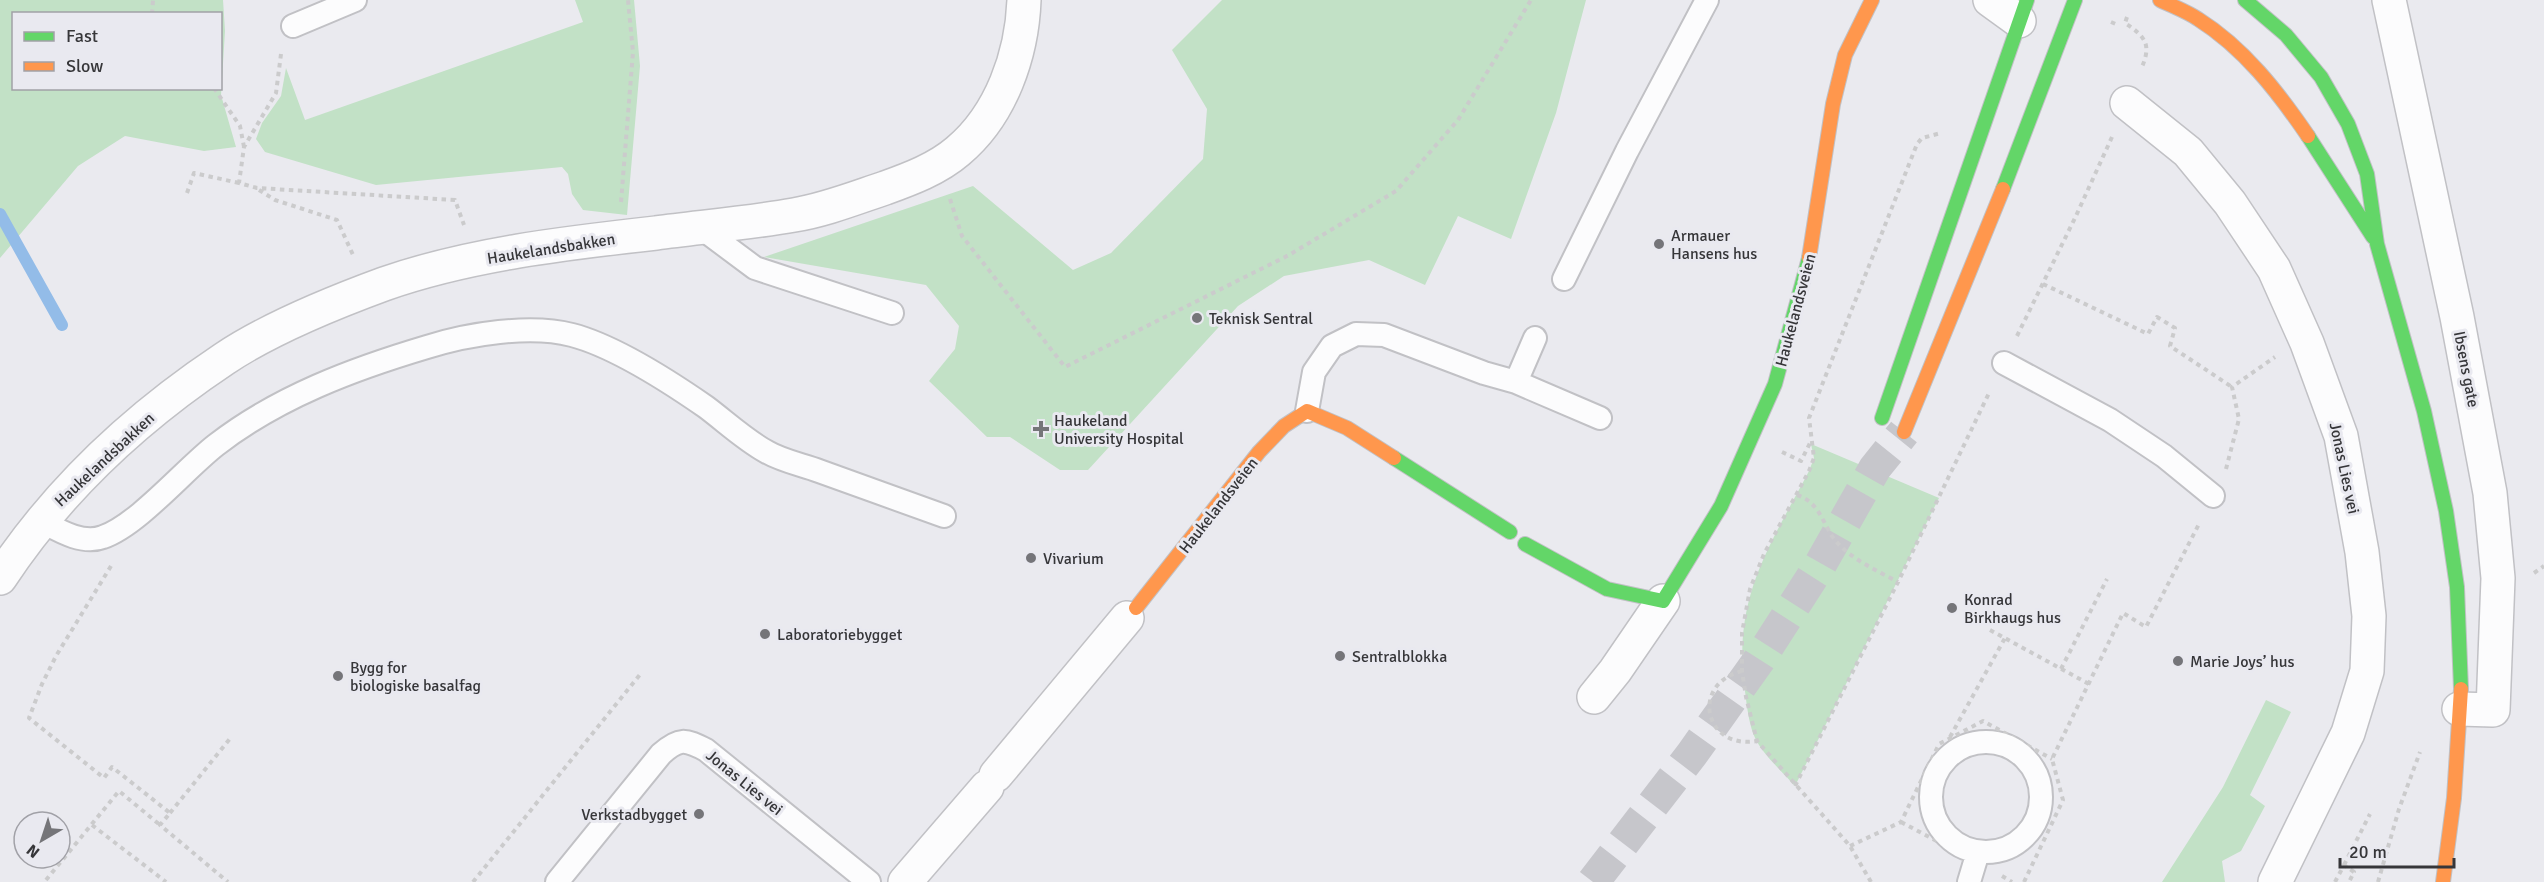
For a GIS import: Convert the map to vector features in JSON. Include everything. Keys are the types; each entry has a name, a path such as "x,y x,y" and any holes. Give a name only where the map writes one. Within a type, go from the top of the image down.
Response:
{"main road":[{"name":"Haukelandsveien","path":"1663,601 1721,506 1775,384 1811,251 1833,104 1845,55 1872,0"},
{"path":"1904,432 1980,250 2075,0"},
{"path":"2160,0 2184,12 2226,40 2262,75 2282,98 2310,138 2340,189 2377,244"},
{"path":"2249,2 2294,45 2315,69 2336,99 2354,135 2368,175 2377,244 2430,434 2443,492 2456,584 2460,757 2443,882"},
{"path":"1882,418 2023,11"},
{"name":"Haukelandsveien","path":"1131,613 1259,452 1284,426 1307,411"},
{"path":"1307,411 1347,428 1510,532"},
{"path":"1525,544 1571,572 1607,588 1663,601"}],"street":[{"name":"Haukelandsbakken","path":"0,578 41,520 89,468 123,437 226,358 286,326 370,290 432,269 476,259 796,215 845,202 895,184 940,164 957,152 975,134 989,116 1010,75 1023,30 1024,0"},
{"path":"1990,0 2023,11"},
{"name":"Ibsens gate","path":"2389,0 2457,317 2490,493 2498,578 2493,710 2459,709"},
{"name":"Jonas Lies vei","path":"2127,103 2188,152 2230,203 2274,269 2307,343 2341,436 2362,552 2369,616 2367,670 2348,733 2275,882"},
{"name":"Haukelandsveien","path":"1594,697 1615,671 1663,601"},
{"name":"Haukelandsveien","path":"904,882 1131,613"}],"lane":[{"path":"293,26 354,0"},
{"path":"1564,279 1627,151 1707,0"},
{"path":"700,227 755,268 892,313"},
{"name":"Haukelandsbakken","path":"41,520 78,537 94,539 103,537 132,518 216,445 248,423 303,393 347,373 429,346 468,336 534,331 571,335 597,344 653,374 703,406 768,453 944,516"},
{"path":"1307,411 1314,372 1332,346 1356,334 1384,335 1484,373 1515,382 1600,418"},
{"path":"1515,382 1535,338"},
{"path":"2004,363 2110,420 2164,456 2213,496"},
{"name":"Jonas Lies vei","path":"557,882 662,754 674,742 690,741 706,750 869,882"},
{"path":"1987,742 2005,745 2020,754 2033,767 2040,784 2042,801 2037,819 2027,834 2013,846 1996,852 1978,852 1961,846 1946,835 1936,820 1931,802 1933,784 1940,767 1952,754 1969,745 1987,742"},
{"path":"1969,882 1978,852"}],"path":[{"path":"621,201 633,52 628,0"},
{"path":"940,164 962,236 1065,367 1289,255 1396,191 1458,120 1531,0"},
{"path":"2112,22 2118,25"},
{"path":"244,147 276,93 284,42 293,26"},
{"path":"215,90 240,126 244,147 239,183"},
{"path":"1871,882 1850,846 1757,741 1742,671 1742,633 1750,589 1764,554 1797,495 1814,458 1809,418 1917,144 1922,138 1941,133"},
{"path":"187,193 194,173 257,188 455,200 476,259"},
{"path":"257,188 275,200 338,220 370,290"},
{"path":"2024,882 2063,800 2052,759 2123,613 2146,627 2228,466 2239,419 2232,387 2170,346 2175,328 2167,322 2157,317 2148,334 2043,284"},
{"path":"2232,387 2276,357 2271,347"},
{"path":"1796,458 1801,461 1811,443"},
{"path":"1797,495 1807,498 1816,507 1834,539 1860,561 1898,582"},
{"path":"1795,786 1939,498"},
{"path":"111,567 56,656 29,718 104,778 112,767 170,813"},
{"path":"2061,669 2107,579"},
{"path":"1990,630 2089,684"},
{"path":"1950,738 2005,638"},
{"path":"1742,671 1722,679 1714,688 1709,709 1711,720 1725,737 1746,743 1757,741"},
{"path":"473,882 642,672"},
{"path":"1850,846 1901,822 1939,744 1983,721 2052,759"},
{"path":"160,825 232,736"},
{"path":"2378,882 2399,808 2422,746"},
{"path":"46,880 119,791 228,882"},
{"path":"2336,882 2370,814"},
{"path":"92,825 166,882"},
{"path":"2344,866 2354,872 2349,882"}],"green space":[{"path":"0,0 223,0 225,31 222,79 222,12 12,12 12,90 221,90 236,147 204,151 125,136 78,166 0,258"},
{"path":"575,0 634,0 640,66 627,215 583,210 572,194 568,174 562,167 376,185 265,152 256,139 262,123 281,96 286,68 305,120 583,22"},
{"path":"1222,0 1586,0 1556,113 1511,239 1458,216 1425,285 1369,260 1284,276 1238,306 1088,470 1060,470 1010,437 987,437 929,381 955,349 959,326 926,285 764,257 973,186 1073,270 1111,253 1203,159 1207,109 1172,50"},
{"path":"1811,444 1939,498 1795,786 1756,740 1750,723 1742,658 1744,629 1757,576 1767,551 1809,471 1814,458"},
{"path":"2266,700 2291,712 2250,795 2265,806 2241,851 2222,861 2225,882 2162,882 2223,787"}],"waterway":[{"path":"0,214 62,325"}],"tunnel":[{"path":"1593,882 1692,754 1759,660 1820,565 1875,468 1904,432"}],"traffic: fast":[{"path":"1882,418 2027,0"},
{"path":"2003,189 2075,0"},
{"path":"2245,0 2286,35 2321,77 2348,124 2367,174 2377,244 2424,411 2446,511 2457,587 2461,689"},
{"path":"2308,136 2373,237"},
{"path":"1525,544 1607,589 1663,601 1721,506 1775,384 1809,258"},
{"path":"1394,458 1510,532"}],"traffic: slow":[{"path":"1809,258 1833,104 1845,55 1872,0"},
{"path":"2160,0 2193,16 2230,43 2272,87 2308,136"},
{"path":"1904,432 2003,189"},
{"path":"1136,608 1259,452 1284,426 1307,411 1347,428 1394,458"},
{"path":"2443,882 2454,798 2461,689"}],"place":[{"name":"Armauer Hansens hus","path":"1659,244"},
{"name":"Teknisk Sentral","path":"1197,318"},
{"name":"Haukeland University Hospital","path":"1041,429"},
{"name":"Vivarium","path":"1031,558"},
{"name":"Konrad Birkhaugs hus","path":"1952,608"},
{"name":"Laboratoriebygget","path":"765,634"},
{"name":"Sentralblokka","path":"1340,656"},
{"name":"Marie Joys’ hus","path":"2178,661"},
{"name":"Bygg for biologiske basalfag","path":"338,676"},
{"name":"Verkstadbygget","path":"699,814"}]}
